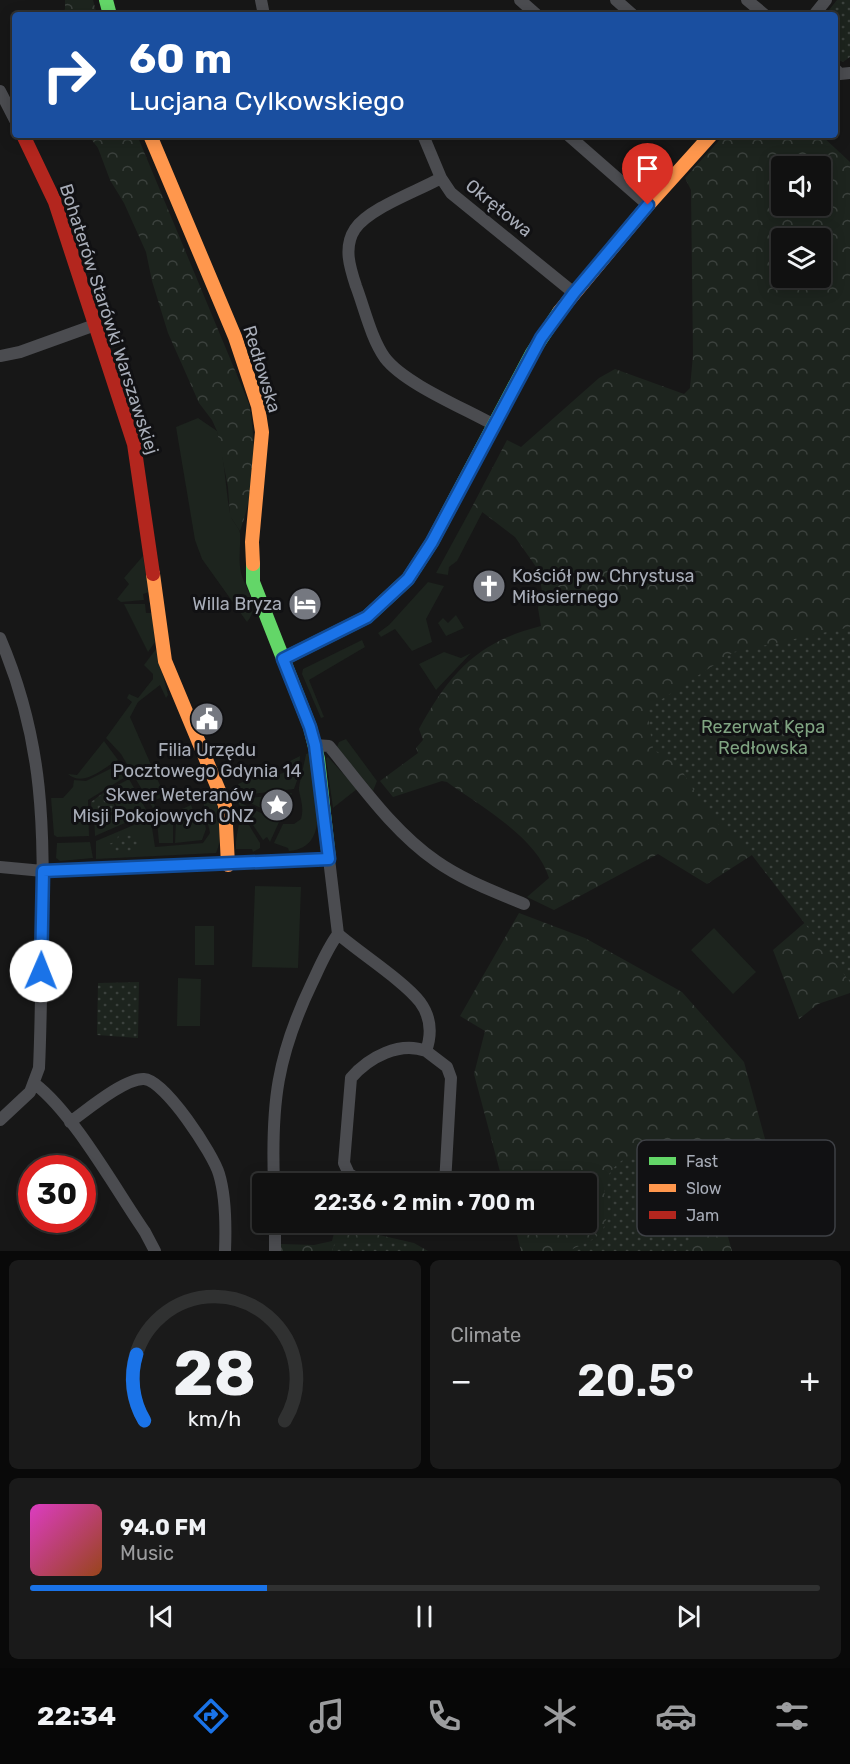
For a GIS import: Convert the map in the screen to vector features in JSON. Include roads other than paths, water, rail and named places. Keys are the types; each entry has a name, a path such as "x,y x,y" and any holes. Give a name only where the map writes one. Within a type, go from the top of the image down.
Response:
{"street":[{"path":"520,0 534,12"},
{"path":"616,0 630,12"},
{"path":"747,0 761,12"},
{"path":"816,12 826,0"},
{"path":"0,91 12,114"},
{"name":"Bohaterów Starówki Warszawskiej","path":"24,138 55,202 137,456 167,669 225,805 228,865"},
{"name":"Redłowska","path":"151,138 235,337 258,406 262,432 261,464 250,566 256,595 310,727 315,745 329,859"},
{"name":"Okrętowa","path":"424,138 441,178 451,193 574,293"},
{"path":"571,138 648,205"},
{"path":"283,659 367,617 408,579 432,542 532,353 574,293 708,138"},
{"path":"441,178 375,213 359,225 350,240 349,262 374,335 391,365 412,381 494,424"},
{"path":"0,356 20,352 95,325"},
{"path":"0,638 4,657 23,703 37,761 43,820 40,1051 35,1084 24,1099 0,1120"},
{"path":"315,745 329,746 398,828 435,860 472,882 524,904"},
{"path":"0,867 43,871 329,859 338,934 329,947 296,1014 281,1061 275,1100 274,1173"},
{"path":"338,934 422,1004 430,1029 426,1051"},
{"path":"349,1173 344,1163 351,1078 395,1048 411,1046 426,1051 447,1067 451,1078 446,1173"},
{"path":"70,1122 135,1080 148,1080 161,1087 211,1155 219,1173 224,1202 225,1251"},
{"path":"35,1084 48,1095 70,1122 145,1232 154,1251"},
{"path":"275,1233 275,1251"}],"place":[{"name":"Kościół pw. Chrystusa Miłosiernego","path":"489,586"},
{"name":"Willa Bryza","path":"305,604"},
{"name":"Filia Urzędu Pocztowego Gdynia 14","path":"207,719"},
{"name":"Skwer Weteranów Misji Pokojowych ONZ","path":"277,805"}],"park label":[{"name":"Rezerwat Kępa Redłowska","path":"763,737"}]}
